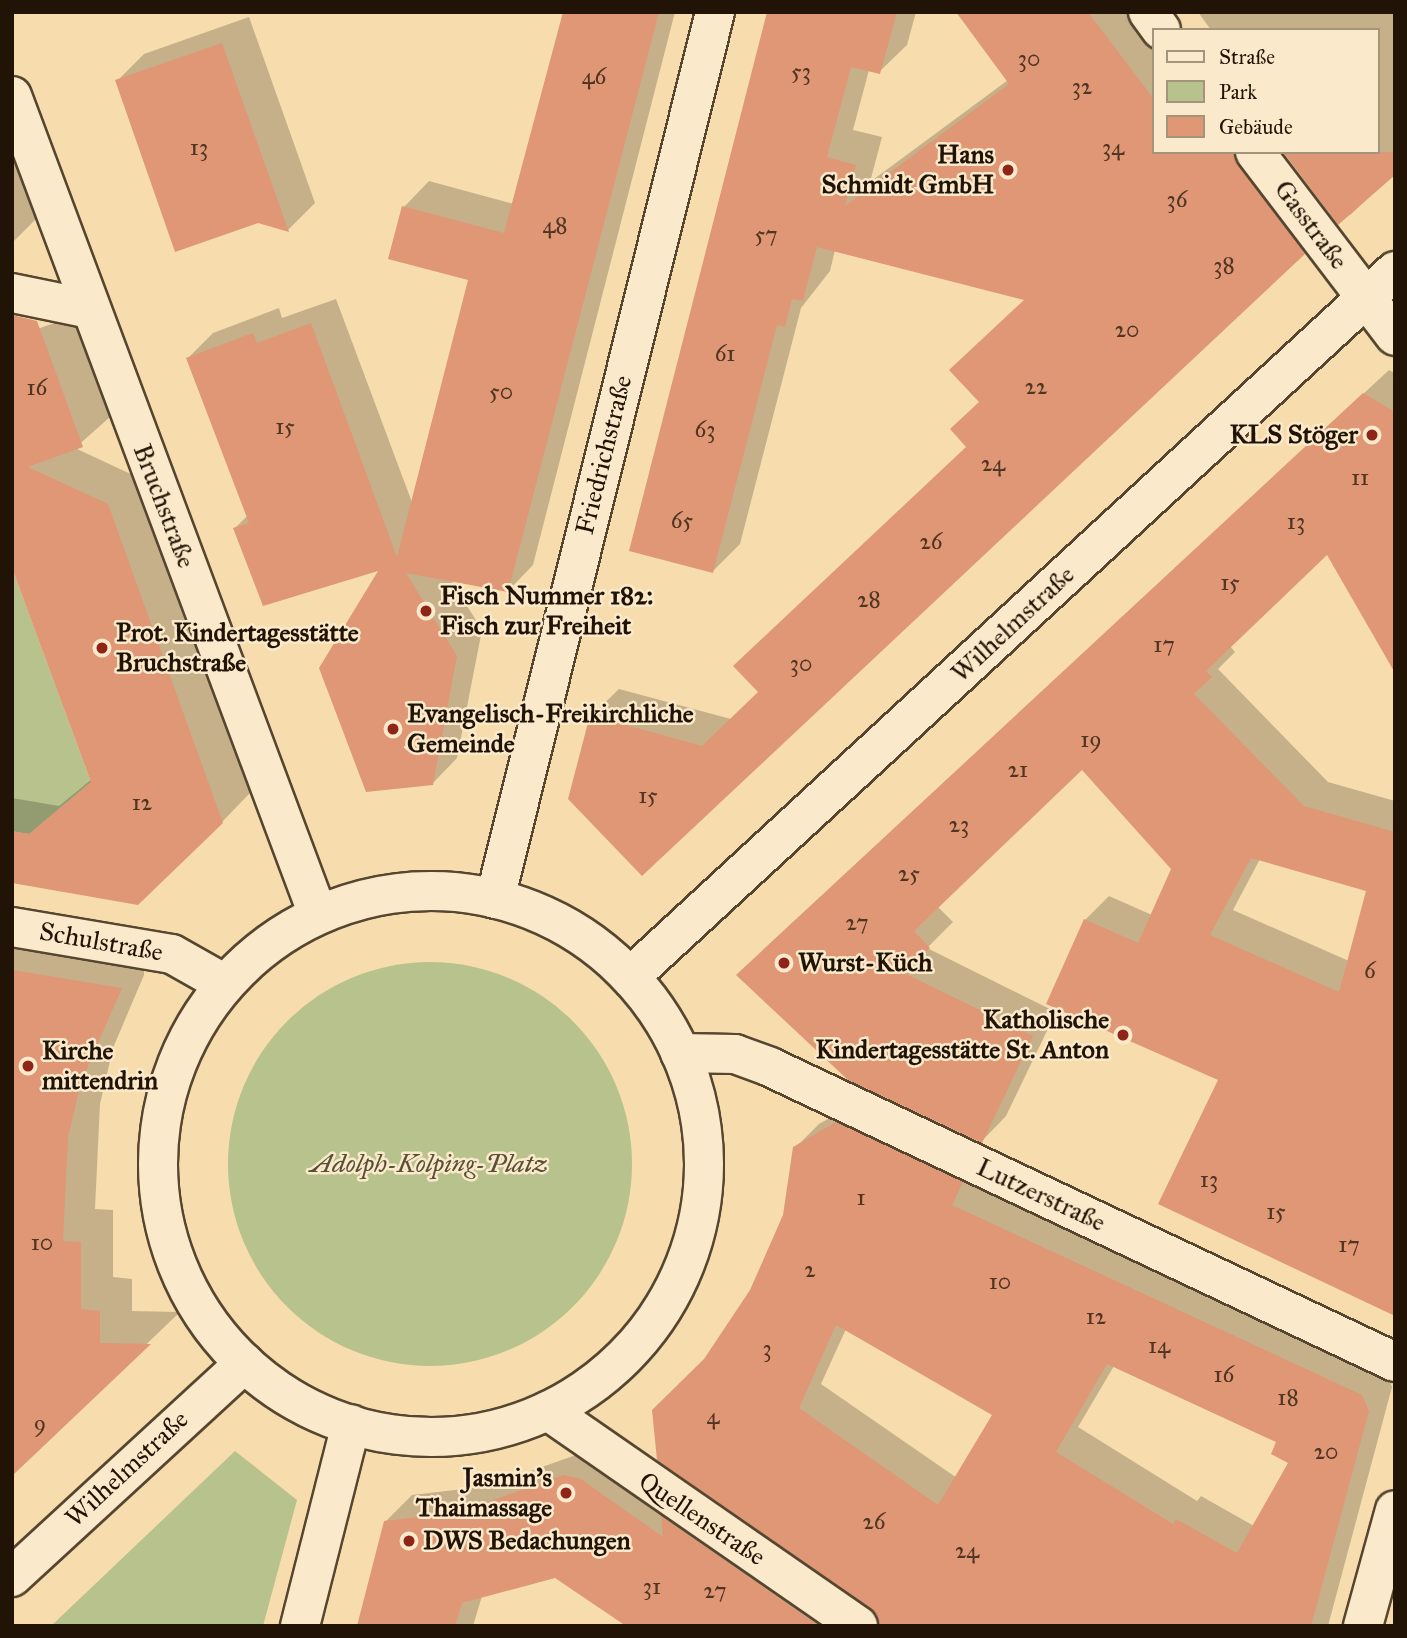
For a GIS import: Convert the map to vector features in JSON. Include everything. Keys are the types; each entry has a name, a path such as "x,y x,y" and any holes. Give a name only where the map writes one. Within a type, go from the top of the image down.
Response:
{"street":[{"name":"Friedrichstraße","path":"495,899 715,12"},
{"path":"1148,12 1160,28"},
{"name":"Bruchstraße","path":"12,96 318,915"},
{"name":"Gasstraße","path":"1257,154 1395,336"},
{"name":"Wilhelmstraße","path":"630,977 1395,271"},
{"path":"12,293 90,309"},
{"path":"405,892 495,899 558,923 630,977 680,1053 703,1134 699,1218 688,1259 646,1333 618,1364 548,1411 457,1436 388,1433 351,1424 294,1400 245,1363 192,1297 163,1219 158,1177 159,1135 180,1055 225,984 268,945 318,915 405,892"},
{"name":"Schulstraße","path":"12,927 172,954 225,984"},
{"name":"Lutzerstraße","path":"680,1053 735,1054 771,1067 1395,1362"},
{"name":"Wilhelmstraße","path":"12,1577 245,1363"},
{"name":"Quellenstraße","path":"548,1411 858,1626"},
{"path":"300,1626 351,1424"},
{"path":"1363,1626 1395,1510"}],"green space":[{"path":"12,568 91,782 29,834 12,831"},
{"name":"Adolph-Kolping-Platz","path":"430,962 469,966 507,977 542,996 573,1021 598,1052 617,1087 628,1125 632,1164 628,1203 617,1241 598,1276 573,1307 542,1332 507,1351 469,1362 430,1366 391,1362 353,1351 318,1332 287,1307 262,1276 243,1241 232,1203 228,1164 232,1125 243,1087 262,1052 287,1021 318,996 353,977 391,966"},
{"path":"235,1451 297,1500 263,1626 51,1626"}],"building":[{"path":"563,12 659,12 508,592 406,573 457,656 433,785 366,792 319,668 378,571 263,606 233,528 249,523 186,358 253,333 257,343 311,323 397,557 468,280 388,259 402,206 504,233"},
{"path":"767,12 897,12 880,74 851,67 827,157 856,165 845,206 1009,84 956,12 1088,12 1152,97 1152,154 1235,154 1305,254 642,876 568,799 590,715 702,746 758,692 733,666 966,447 950,429 979,402 949,370 1024,300 817,247 803,301 792,299 785,327 777,325 713,573 629,551"},
{"path":"222,43 289,232 258,223 175,252 115,80"},
{"path":"1395,152 1395,175 1338,225 1285,154"},
{"path":"12,315 37,321 83,447 28,467 108,504 223,823 138,905 12,883 12,831 29,834 91,782 12,568"},
{"path":"1363,393 1395,412 1395,673 1327,555 1206,671 1212,677 1194,694 1304,806 1395,832 1395,1316 1158,1204 1218,1080 1046,1004 1084,919 1138,943 1171,869 1082,770 914,931 930,948 904,973 1033,1036 982,1143 848,1080 736,975","holes":["1251,858 1366,891 1339,992 1210,935"]},
{"path":"12,970 122,988 81,1082 68,1138 63,1241 81,1242 81,1309 100,1311 100,1343 151,1344 12,1476"},
{"path":"836,1122 963,1182 952,1205 1362,1395 1369,1411 1311,1626 880,1626 870,1608 657,1460 652,1410 704,1359 750,1290 783,1215 793,1147","holes":["836,1325 992,1415 938,1505 799,1408","1107,1364 1276,1442 1271,1454 1288,1463 1237,1553 1176,1519 1173,1524 1056,1452"]},
{"path":"563,1475 581,1479 663,1537 661,1516 819,1626 626,1626 555,1578 462,1603 455,1626 357,1626 384,1521 460,1512"}],"place":[{"name":"Hans Schmidt GmbH","path":"1008,170"},
{"name":"KLS Stöger","path":"1372,435"},
{"name":"Fisch Nummer 182: Fisch zur Freiheit","path":"426,611"},
{"name":"Prot. Kindertagesstätte Bruchstraße","path":"102,648"},
{"name":"Evangelisch-Freikirchliche Gemeinde","path":"393,729"},
{"name":"Wurst-Küch","path":"784,963"},
{"name":"Katholische Kindertagesstätte St. Anton","path":"1123,1035"},
{"name":"Kirche mittendrin","path":"28,1066"},
{"name":"Jasmin’s Thaimassage","path":"566,1493"},
{"name":"DWS Bedachungen","path":"409,1541"}]}
